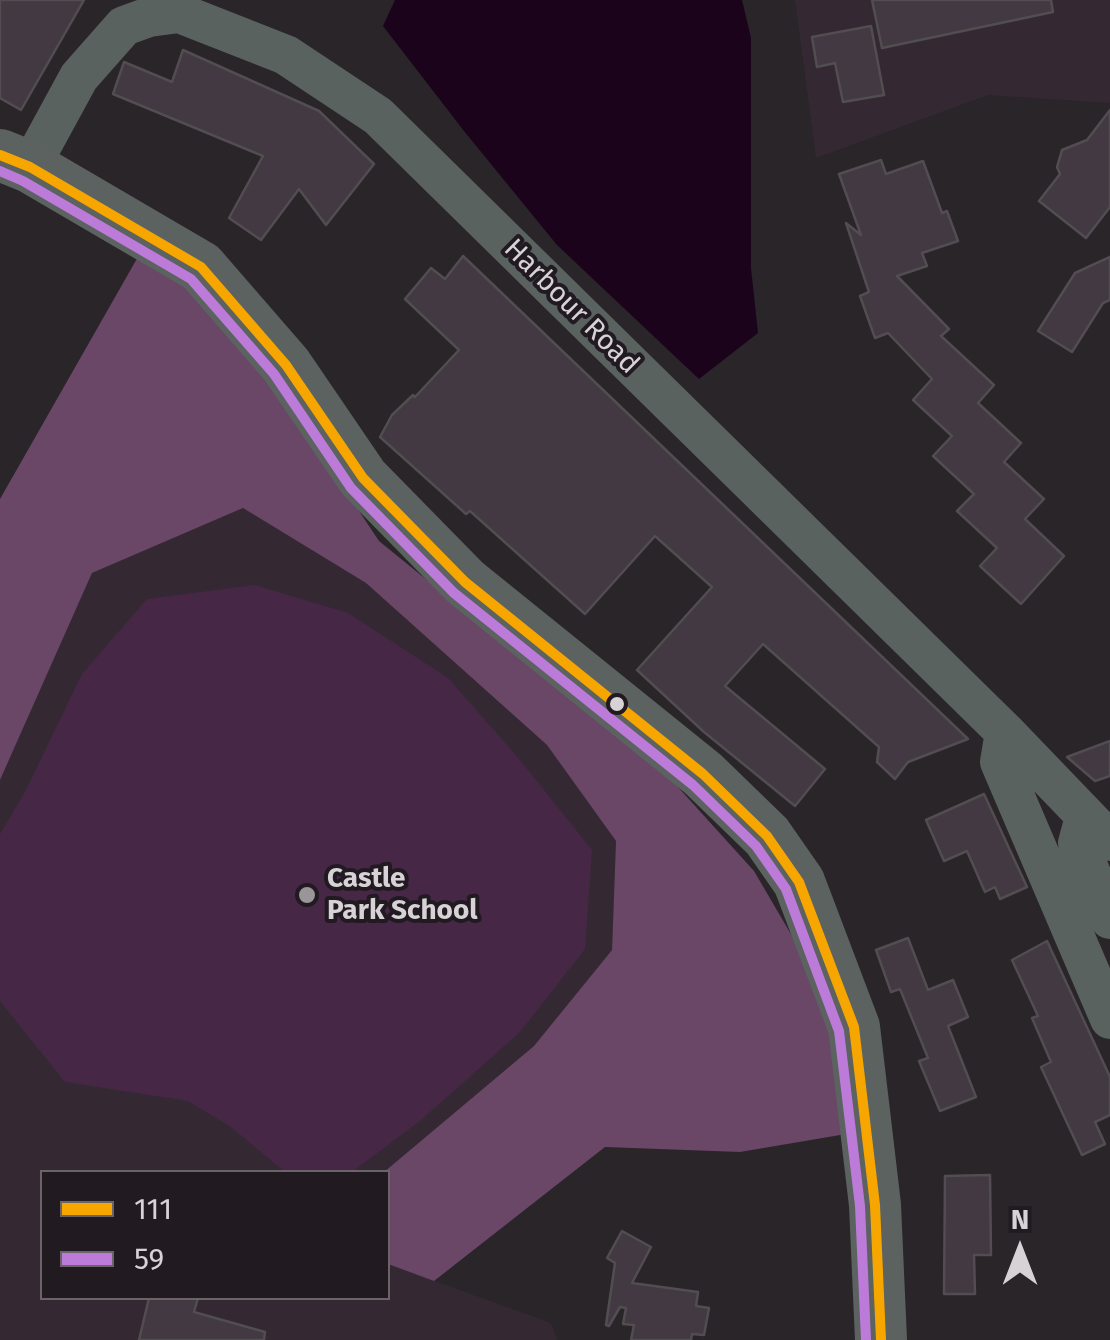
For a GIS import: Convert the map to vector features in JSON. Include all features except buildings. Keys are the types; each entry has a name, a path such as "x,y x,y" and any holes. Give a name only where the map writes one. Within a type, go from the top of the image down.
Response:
{"main road":[{"path":"15,161 201,267 286,365 363,478 464,582 703,774 767,836 799,882 854,1027 875,1205 881,1340"}],"street":[{"name":"Harbour Road","path":"15,161 124,26 148,17 179,13 286,54 378,116 1098,828 1078,843 1110,919"},
{"path":"1005,732 1000,762 1110,1020"}],"shaded area":[{"path":"395,0 742,0 751,38 751,268 758,333 699,379 557,245 464,131 383,26"},
{"path":"795,0 1110,0 1110,103 988,95 816,158"},
{"path":"147,241 293,412 379,541 668,776 754,871 819,982 852,1133 740,1152 605,1147 434,1281 390,1265 390,1170 386,1170 534,1046 612,950 616,841 547,745 366,583 243,508 92,573 0,780 0,499"},
{"name":"Castle Park School","path":"243,508 366,583 547,745 616,841 612,950 534,1046 386,1170 40,1170 40,1300 390,1300 390,1265 551,1323 557,1340 0,1340 0,780 92,573"},
{"name":"Castle Park School","path":"255,585 348,613 448,678 592,850 585,949 520,1032 420,1121 355,1170 283,1170 231,1127 188,1101 65,1082 0,1001 0,834 25,792 82,674 147,599"}],"transit line":[{"name":"111","path":"0,155 30,167 201,267 286,365 363,478 465,582 703,774 767,836 799,882 854,1027 875,1205 881,1340"},
{"name":"59","path":"0,171 191,279 274,374 351,488 454,593 693,785 756,846 786,889 839,1031 860,1206 866,1340"}],"place":[{"name":"Castle Park School","path":"307,895"}]}
